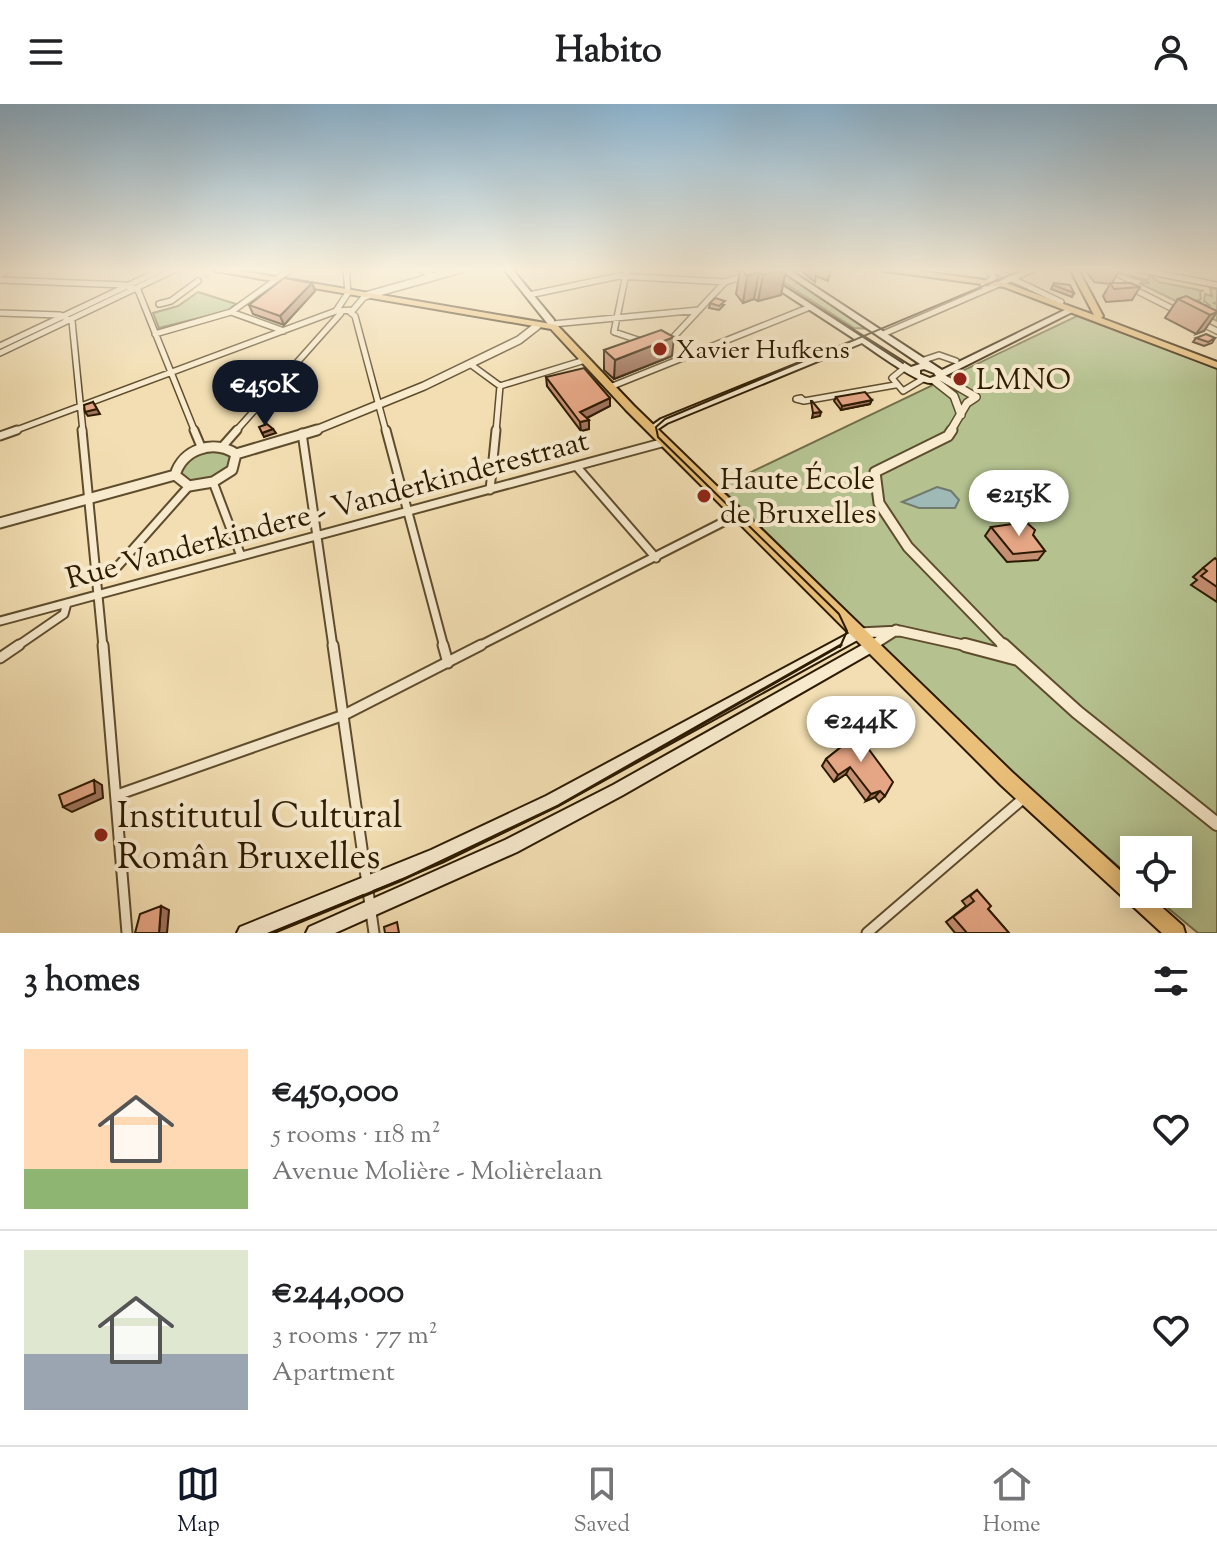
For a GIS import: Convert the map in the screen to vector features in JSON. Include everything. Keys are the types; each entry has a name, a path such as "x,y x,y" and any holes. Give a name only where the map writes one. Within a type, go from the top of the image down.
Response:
{"main road":[{"path":"432,308 537,326 553,324"},
{"path":"541,308 610,387 844,618 854,634 871,646 1025,797 1169,930"},
{"path":"811,308 918,376 970,358 1080,309"},
{"path":"842,308 934,371"},
{"path":"1051,308 1057,317"},
{"path":"1075,308 1217,362"},
{"path":"1077,308 1217,362"},
{"path":"652,429 664,421 860,341"},
{"path":"918,376 917,367 934,371 970,358"},
{"path":"246,933 436,856 551,801 854,634"},
{"path":"315,933 371,911 511,846 618,790 871,646"}],"street":[{"path":"0,353 86,308"},
{"path":"0,346 90,308"},
{"path":"148,308 155,334 202,449"},
{"path":"155,334 231,312 236,308"},
{"path":"222,447 340,308"},
{"path":"350,312 354,308"},
{"path":"619,308 615,334 644,341"},
{"path":"657,344 668,345 701,308"},
{"path":"610,387 808,308"},
{"path":"880,332 933,308"},
{"path":"1171,308 1217,331"},
{"path":"553,324 699,310"},
{"path":"231,312 284,331"},
{"path":"0,436 284,331 338,312 350,312 355,316 448,663"},
{"path":"0,313 66,318"},
{"path":"66,318 81,407 127,933"},
{"path":"0,523 175,475 183,459 202,449 222,447 236,454 302,433 470,364 532,333 537,326"},
{"path":"470,364 500,386 592,365"},
{"path":"894,384 894,374 903,369"},
{"path":"934,371 954,396 961,415"},
{"path":"934,371 976,397 948,436 875,472 872,485 878,503 903,538 1018,659 1077,714 1217,824"},
{"path":"786,402 894,384 903,391 918,376"},
{"path":"490,490 500,386"},
{"path":"302,433 374,933"},
{"name":"Rue Vanderkindere - Vanderkinderestraat","path":"0,621 665,442"},
{"path":"96,579 117,567 189,486 213,482 232,470 236,454"},
{"path":"577,467 656,558"},
{"path":"175,475 189,486"},
{"path":"213,482 241,556"},
{"path":"117,795 344,715 739,514"},
{"path":"0,658 64,614 67,603"},
{"path":"854,634 886,628 922,632 1018,659"},
{"path":"871,646 896,630"},
{"path":"982,651 995,648 997,639"},
{"path":"867,933 1025,797"}],"green space":[{"path":"172,308 231,308 159,328 153,313"},
{"path":"823,308 839,308 873,329 854,328"},
{"path":"1190,308 1217,308 1217,321"},
{"path":"1077,316 1217,367 1217,933 1198,933 1168,908 1192,908 1192,836 1120,836 1120,868 1026,786 720,487"},
{"path":"222,450 230,455 230,464 220,473 201,481 182,476 182,467 194,455"}],"water":[{"path":"937,487 951,491 959,500 955,508 919,508 902,502"}],"building":[{"path":"257,308 288,308 280,316"},
{"path":"1195,308 1217,311 1210,315"},
{"path":"661,330 674,337 615,360 604,350"},
{"path":"1206,334 1215,338 1208,342 1196,338"},
{"path":"584,368 610,398 580,412 589,420 580,422 546,377"},
{"path":"865,392 872,400 842,406 836,397"},
{"path":"812,401 821,412 813,413"},
{"path":"93,402 97,409 85,412 84,405"},
{"path":"267,424 273,429 262,433 259,427"},
{"path":"1026,522 1035,530 1033,535 1045,551 1013,554 991,527"},
{"path":"1215,558 1217,587 1201,576 1207,571 1203,568"},
{"path":"853,728 893,782 885,796 880,791 871,794 850,767 838,775 826,759 851,739 846,732"},
{"path":"94,780 95,793 63,807 59,795"},
{"path":"977,890 991,906 988,909 1009,933 967,933 953,917 974,901 970,896"},
{"path":"161,906 159,933 135,933 140,914"},
{"path":"397,922 399,933 385,933 384,927"}],"tram line":[{"path":"818,308 862,337"},
{"path":"862,337 931,308"},
{"path":"841,645 847,631 839,614 658,437 656,427 665,419 862,337"},
{"path":"862,337 903,363"},
{"path":"273,933 402,880 558,806 841,645"}],"place":[{"name":"Xavier Hufkens","path":"660,349"},
{"name":"LMNO","path":"960,379"},
{"name":"Haute École de Bruxelles","path":"704,496"},
{"name":"Institutul Cultural Român Bruxelles","path":"101,835"}]}
